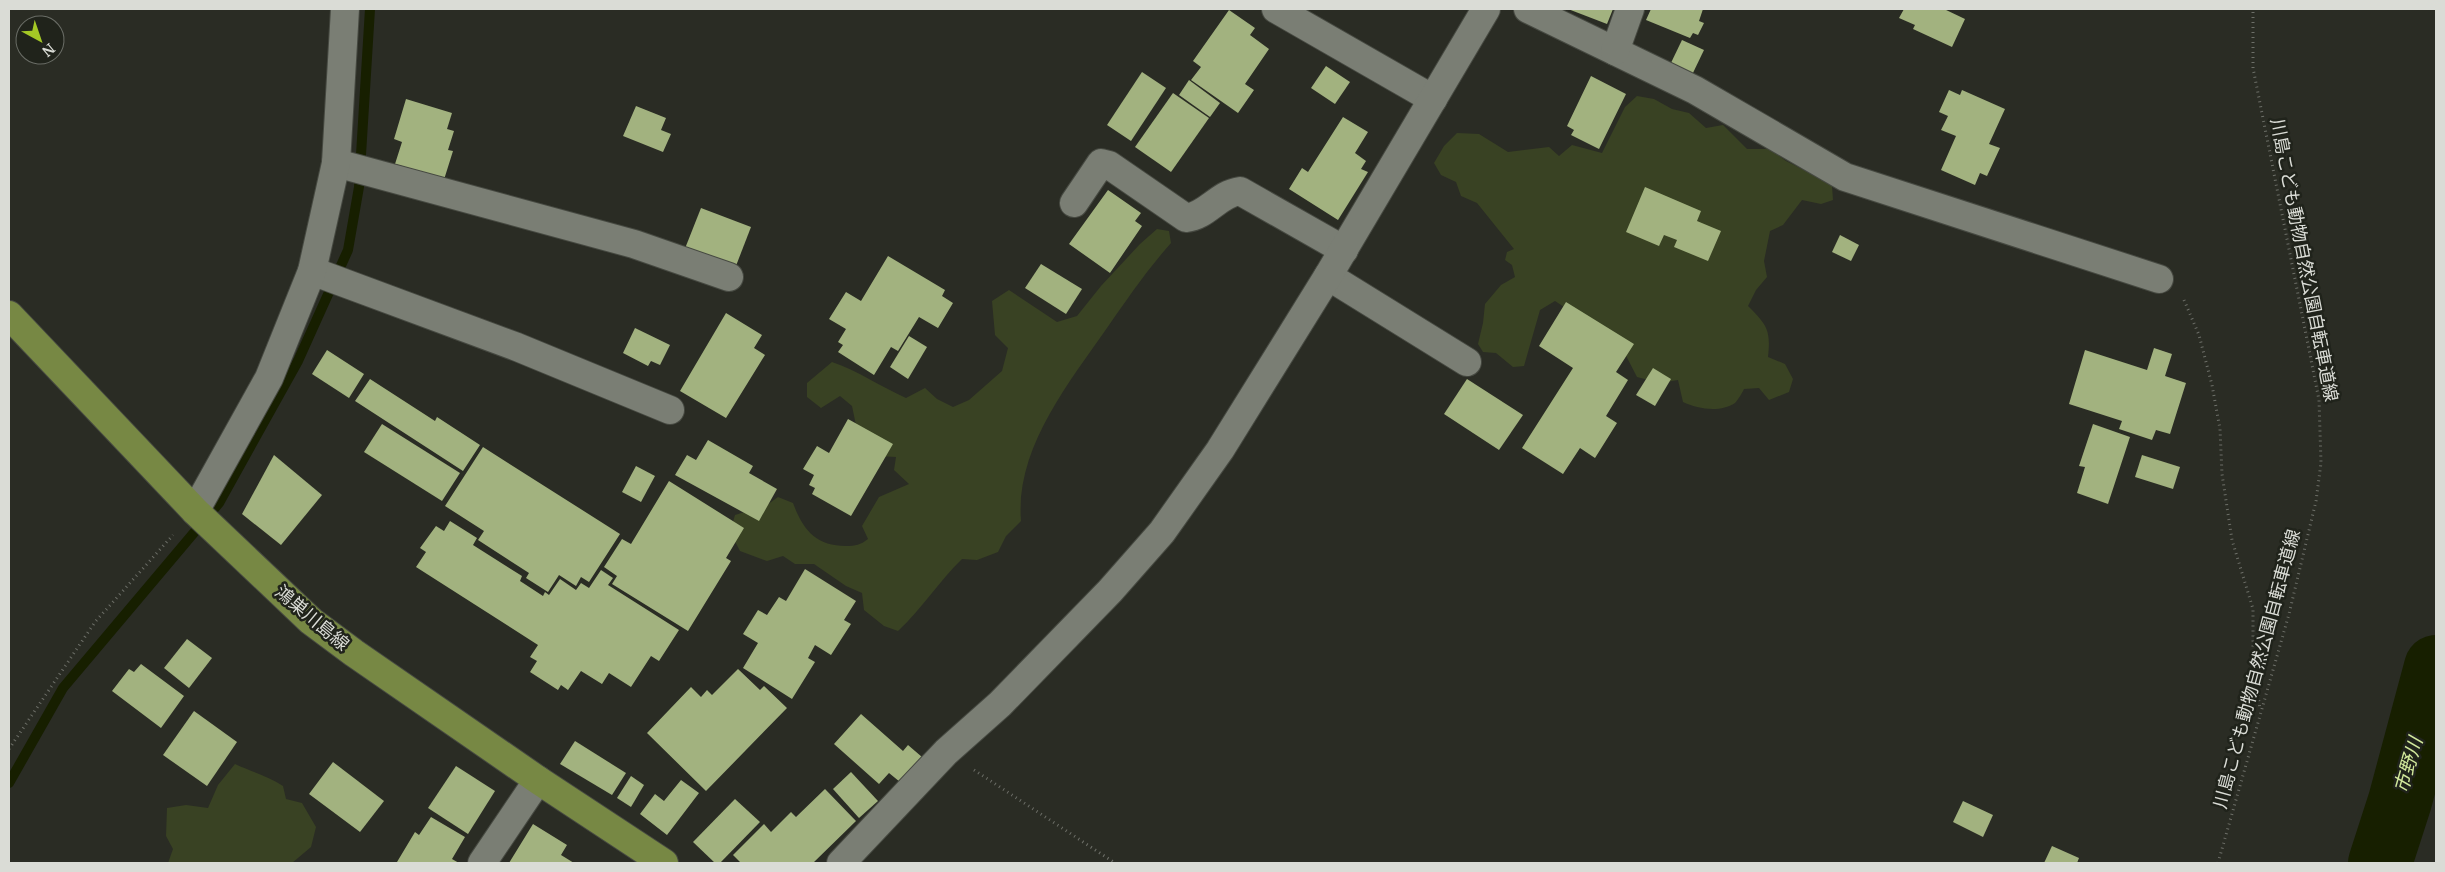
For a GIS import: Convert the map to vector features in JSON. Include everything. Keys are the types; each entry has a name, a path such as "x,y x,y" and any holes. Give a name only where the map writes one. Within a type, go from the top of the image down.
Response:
{"main road":[{"name":"鴻巣川島線","path":"9,315 195,511 312,621 354,654 538,780 664,863"}],"street":[{"path":"195,511 269,378 312,271 336,163 345,9"},
{"path":"1276,9 1433,99"},
{"path":"841,863 946,752 1000,704 1110,591 1162,532 1220,450 1328,276 1486,9"},
{"path":"1528,9 1695,90 1846,177 2159,279"},
{"path":"1615,51 1630,9"},
{"path":"336,163 634,244 729,278"},
{"path":"1074,203 1101,164 1109,165 1186,218 1194,217 1228,192 1240,191 1344,250"},
{"path":"312,271 517,347 670,410"},
{"path":"1328,276 1467,362"},
{"path":"482,863 538,780"}],"path":[{"name":"川島こども動物自然公園自転車道線","path":"2218,863 2290,614 2306,548 2321,464 2319,400 2253,68 2253,9"},
{"path":"2159,279 2183,298 2199,334 2212,385 2220,428 2222,474 2232,540 2253,609 2253,662 2261,712"},
{"path":"9,749 95,622 195,511"},
{"path":"946,752 1115,863"}],"green space":[{"path":"1637,96 1654,99 1672,109 1689,113 1706,128 1723,125 1747,149 1770,149 1786,161 1832,186 1833,200 1821,204 1802,200 1783,225 1770,231 1764,261 1767,277 1756,290 1748,306 1760,318 1766,328 1769,340 1768,357 1785,364 1793,379 1789,392 1769,400 1759,388 1744,389 1735,403 1716,409 1702,408 1683,402 1678,380 1660,383 1637,377 1620,344 1555,301 1540,310 1524,366 1513,367 1496,353 1483,352 1478,344 1485,304 1501,285 1515,277 1512,265 1505,260 1507,252 1514,249 1477,203 1461,196 1456,182 1441,175 1434,163 1444,146 1457,133 1479,134 1508,152 1549,147 1559,156 1572,145 1602,153 1625,107"},
{"path":"1157,229 1169,231 1171,243 1138,284 1076,372 1047,418 1035,443 1026,468 1021,494 1021,521 1006,536 998,552 977,560 962,559 898,631 884,626 864,610 862,593 846,586 814,564 795,564 783,556 767,561 740,551 730,532 735,515 767,505 778,497 793,503 801,521 812,535 819,540 836,545 849,546 860,544 868,539 862,526 879,497 909,484 894,470 896,457 877,456 858,435 852,406 840,396 821,408 807,397 807,383 832,362 851,369 906,398 925,388 937,399 953,407 969,400 1002,371 1008,348 995,335 992,301 1009,290 1057,322 1077,316 1101,286 1140,244"},
{"path":"235,764 283,786 286,799 302,803 316,827 311,847 292,863 168,863 173,849 166,836 167,808 186,805 208,808 218,785"}],"building":[{"path":"1568,9 1613,9 1607,24"},
{"path":"1651,9 1703,9 1699,21 1704,23 1698,35 1693,33 1690,38 1646,20"},
{"path":"1904,9 1944,9 1965,19 1952,47 1913,29 1915,25 1899,18"},
{"path":"1229,10 1255,28 1250,35 1269,49 1245,84 1254,90 1238,113 1191,80 1201,67 1193,61"},
{"path":"1682,40 1704,50 1691,77 1669,67"},
{"path":"1326,66 1350,82 1335,104 1311,88"},
{"path":"1142,72 1166,88 1131,141 1107,125"},
{"path":"1591,76 1626,94 1599,149 1571,135 1574,130 1567,126"},
{"path":"1189,80 1220,103 1210,117 1179,95"},
{"path":"1949,90 1960,95 1962,90 2005,109 1989,144 2000,148 1987,176 1980,173 1975,185 1941,170 1956,136 1941,130 1948,116 1939,112"},
{"path":"1173,93 1209,118 1171,172 1135,147"},
{"path":"406,99 452,113 447,129 454,131 448,150 453,151 442,186 400,172 402,166 395,164 402,142 394,139"},
{"path":"636,106 666,118 661,130 671,134 663,152 623,136"},
{"path":"1343,117 1368,132 1355,153 1366,161 1361,169 1368,172 1338,220 1289,189 1302,168 1308,172"},
{"path":"1645,187 1701,211 1697,221 1721,231 1708,261 1674,247 1677,240 1664,235 1659,246 1626,232"},
{"path":"1108,190 1141,213 1135,221 1142,226 1110,273 1069,244"},
{"path":"701,208 751,227 734,271 684,251"},
{"path":"1840,235 1859,245 1851,261 1832,252"},
{"path":"888,256 945,290 942,296 953,303 938,328 919,317 898,351 891,347 874,375 838,352 843,345 838,342 846,329 829,319 846,292 861,301"},
{"path":"1041,264 1082,289 1066,314 1025,288"},
{"path":"1566,302 1634,344 1616,372 1628,380 1606,416 1617,423 1595,458 1580,448 1563,474 1522,448 1573,368 1539,346"},
{"path":"726,313 762,335 754,348 765,355 726,418 680,391"},
{"path":"635,328 670,345 660,365 651,361 648,366 623,353"},
{"path":"909,336 927,347 908,379 890,367"},
{"path":"2154,348 2172,354 2165,376 2186,383 2170,434 2156,430 2152,440 2119,429 2122,421 2069,404 2085,350 2147,370"},
{"path":"327,350 364,374 349,398 312,374"},
{"path":"1653,368 1671,379 1655,406 1636,395"},
{"path":"370,379 435,421 437,417 480,445 463,471 355,401"},
{"path":"1467,379 1523,415 1499,450 1444,414"},
{"path":"848,419 893,444 851,516 812,494 815,488 809,485 814,475 803,469 817,446 829,453"},
{"path":"382,424 460,473 442,501 364,452"},
{"path":"2093,424 2130,437 2108,504 2077,493 2085,467 2079,466"},
{"path":"708,440 753,466 749,473 777,489 759,521 675,475 687,455 696,460"},
{"path":"483,447 620,534 589,582 581,577 576,586 559,575 548,592 526,578 529,573 478,540 484,531 445,506"},
{"path":"274,455 322,495 281,545 242,514"},
{"path":"2142,455 2180,467 2173,489 2135,477"},
{"path":"636,466 655,476 641,502 622,492"},
{"path":"669,481 744,528 726,558 731,561 688,631 612,584 617,576 604,567 622,539 631,544"},
{"path":"450,521 477,538 473,545 522,576 520,581 543,596 545,592 549,595 560,579 576,590 581,583 589,588 601,570 613,578 608,585 679,630 659,661 651,656 631,687 609,673 602,684 581,671 568,690 561,685 558,690 530,672 537,661 530,657 538,645 416,567 426,552 420,548 436,526 444,531"},
{"path":"805,569 856,601 844,620 851,624 831,655 815,645 808,658 815,662 792,699 743,668 758,643 743,634 758,610 767,615 779,597 786,601"},
{"path":"187,639 212,658 189,688 164,668"},
{"path":"141,664 184,696 161,728 112,691 129,669 134,672"},
{"path":"738,669 760,690 764,686 787,708 706,791 647,733 691,687 701,697 707,690 712,695"},
{"path":"194,711 237,742 207,786 163,755"},
{"path":"861,714 903,751 908,745 922,757 900,782 889,773 879,784 834,744"},
{"path":"575,741 626,773 612,795 560,764"},
{"path":"333,762 384,801 360,832 309,794"},
{"path":"456,766 495,791 468,834 428,808"},
{"path":"851,772 878,801 859,818 833,789"},
{"path":"631,776 644,785 631,807 617,798"},
{"path":"681,780 699,793 667,835 640,814 655,794 664,801"},
{"path":"825,789 856,821 813,863 741,863 733,855 764,824 771,832 791,812 796,817"},
{"path":"735,799 760,822 720,863 715,863 693,842"},
{"path":"1963,801 1993,815 1983,837 1953,822"},
{"path":"431,817 465,837 452,859 459,863 397,862 415,832 419,835"},
{"path":"533,824 567,845 561,855 574,863 509,863"},
{"path":"2052,846 2079,858 2077,863 2044,863"}],"waterway":[{"path":"9,783 63,688 219,503 298,361 348,250 359,187 370,9"},
{"name":"市野川","path":"2380,863 2400,801 2436,667"}]}
